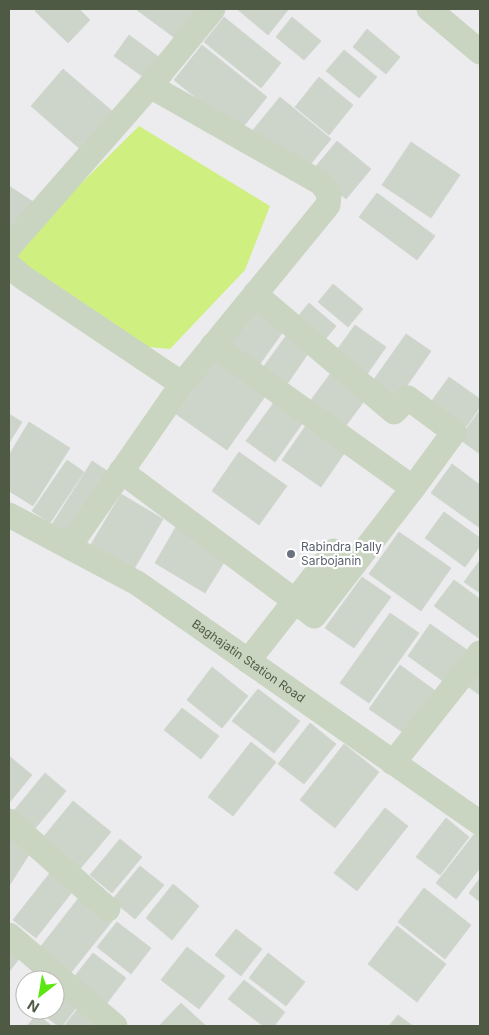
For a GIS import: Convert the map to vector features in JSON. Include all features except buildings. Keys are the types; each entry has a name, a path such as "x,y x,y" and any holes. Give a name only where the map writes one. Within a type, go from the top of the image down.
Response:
{"street":[{"path":"9,247 150,86 213,9"},
{"path":"428,9 480,52"},
{"path":"68,547 182,384 328,205 330,194 321,183 150,86"},
{"path":"9,265 21,276 182,384"},
{"path":"121,471 314,616 413,488 454,432 408,398 394,412 255,294"},
{"path":"213,345 413,488"},
{"name":"Baghajatin Station Road","path":"9,515 137,583 480,823"},
{"path":"248,662 334,551"},
{"path":"393,763 480,653"},
{"path":"9,821 108,910"},
{"path":"9,935 115,1026"}],"shaded area":[{"path":"139,126 270,206 245,270 170,349 126,345 11,253"}],"place":[{"name":"Rabindra Pally Sarbojanin","path":"291,554"}]}
